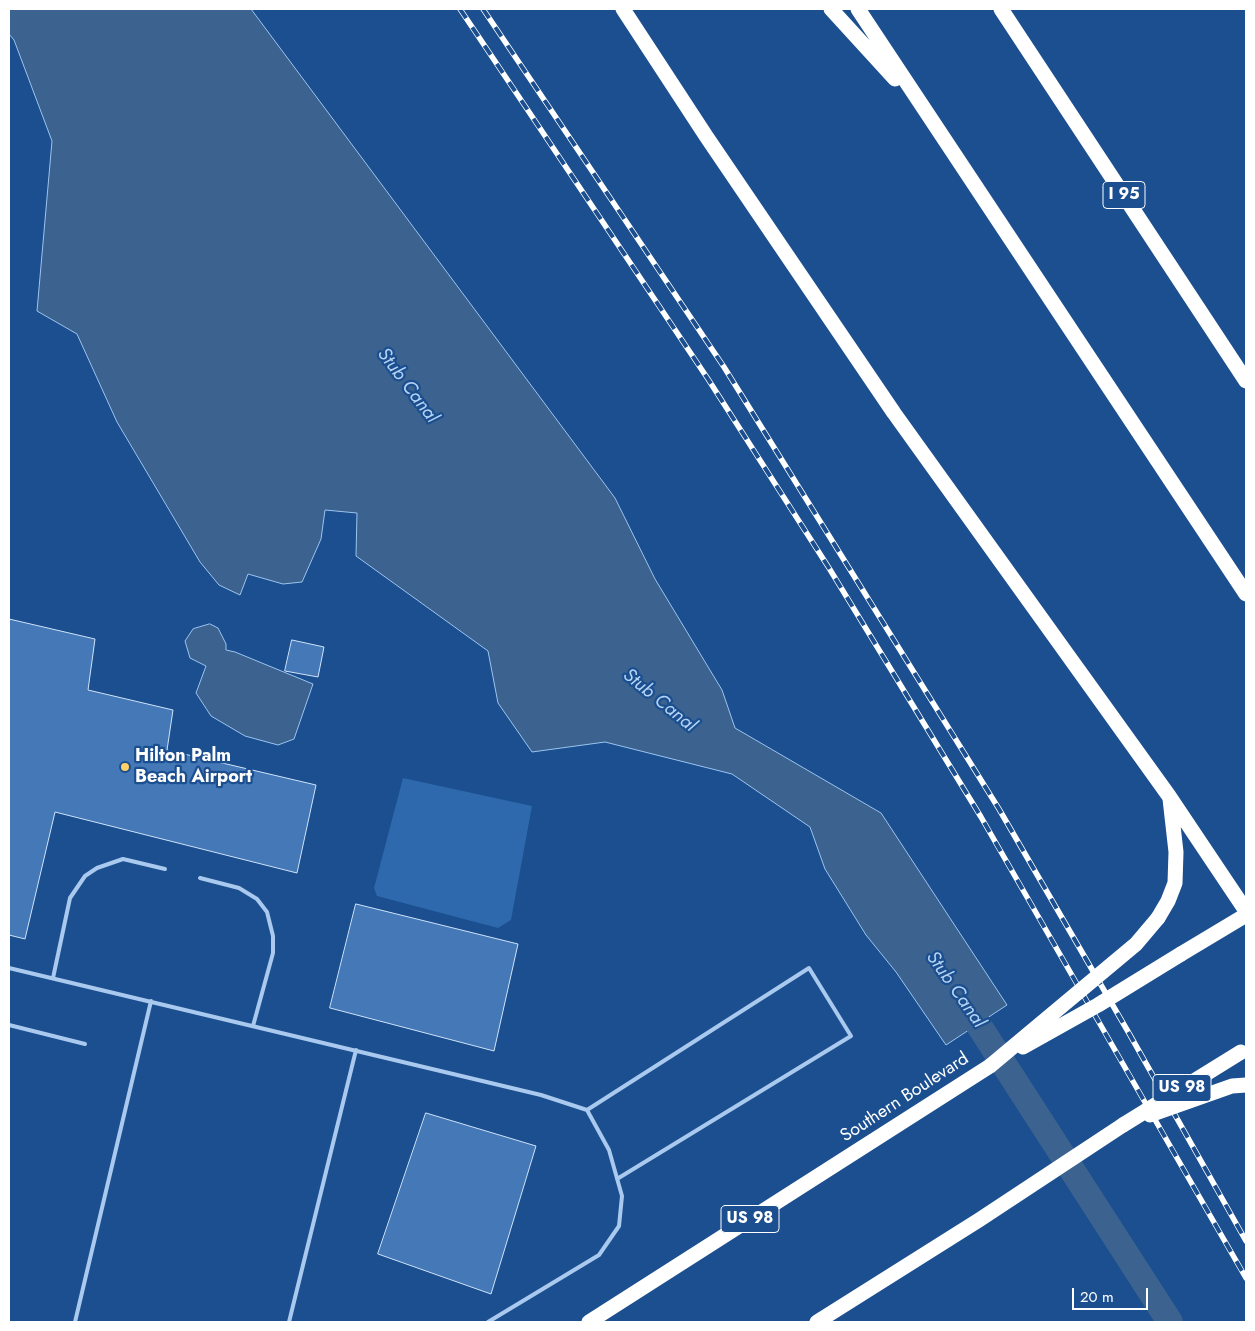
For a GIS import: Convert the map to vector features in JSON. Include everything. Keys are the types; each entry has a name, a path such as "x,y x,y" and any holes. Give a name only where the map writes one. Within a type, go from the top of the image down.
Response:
{"highway":[{"path":"623,9 711,144 894,413 1170,796 1246,911"},
{"path":"831,9 928,115"},
{"path":"858,9 1246,594"},
{"name":"I 95","path":"1002,9 1246,380"},
{"path":"990,1066 1136,944 1158,918 1168,901 1175,883 1176,852 1170,796"},
{"name":"Southern Boulevard","path":"589,1322 990,1066 1098,1005 1246,915"},
{"name":"US 98","path":"817,1322 980,1220 1123,1125 1243,1050"},
{"path":"1123,1125 1232,1086 1246,1085"}],"lane":[{"path":"53,978 70,898 85,876 96,868 124,859 165,869"},
{"path":"200,878 240,888 257,899 266,912 273,936 272,953 253,1026"},
{"path":"9,968 541,1095 587,1110 609,1150 622,1196 619,1226 599,1255 488,1322"},
{"path":"587,1110 809,968 851,1036 617,1178"},
{"path":"75,1322 151,1001"},
{"path":"9,1026 85,1044"},
{"path":"289,1322 356,1050"}],"shaded area":[{"path":"403,778 532,806 511,920 498,928 377,896 374,888"}],"water":[{"path":"9,9 251,9 615,498 655,579 722,690 735,728 881,813 1007,1005 946,1045 896,972 866,935 825,869 810,827 732,774 605,742 532,752 498,703 488,651 356,556 357,513 325,510 321,539 302,582 283,584 248,574 240,595 219,585 200,562 117,422 77,334 37,311 52,141 14,40 9,34"},
{"path":"210,624 218,628 226,644 226,650 313,684 294,739 278,745 245,736 211,716 196,693 206,666 190,658 185,641 193,629"}],"building":[{"name":"Hilton Palm Beach Airport","path":"9,619 95,639 88,690 173,710 167,750 316,785 297,873 55,812 25,939 9,935"},
{"path":"292,640 324,647 318,677 285,671"},
{"path":"356,904 518,944 494,1051 330,1008"},
{"path":"426,1113 536,1146 491,1294 378,1254"}],"waterway":[{"name":"Stub Canal","path":"959,996 1170,1322"}],"railway":[{"path":"460,9 708,379 829,568 981,817 1246,1278"},
{"path":"483,9 724,367 999,809 1130,1035 1246,1241"}],"place":[{"name":"Hilton Palm Beach Airport","path":"125,767"}]}
